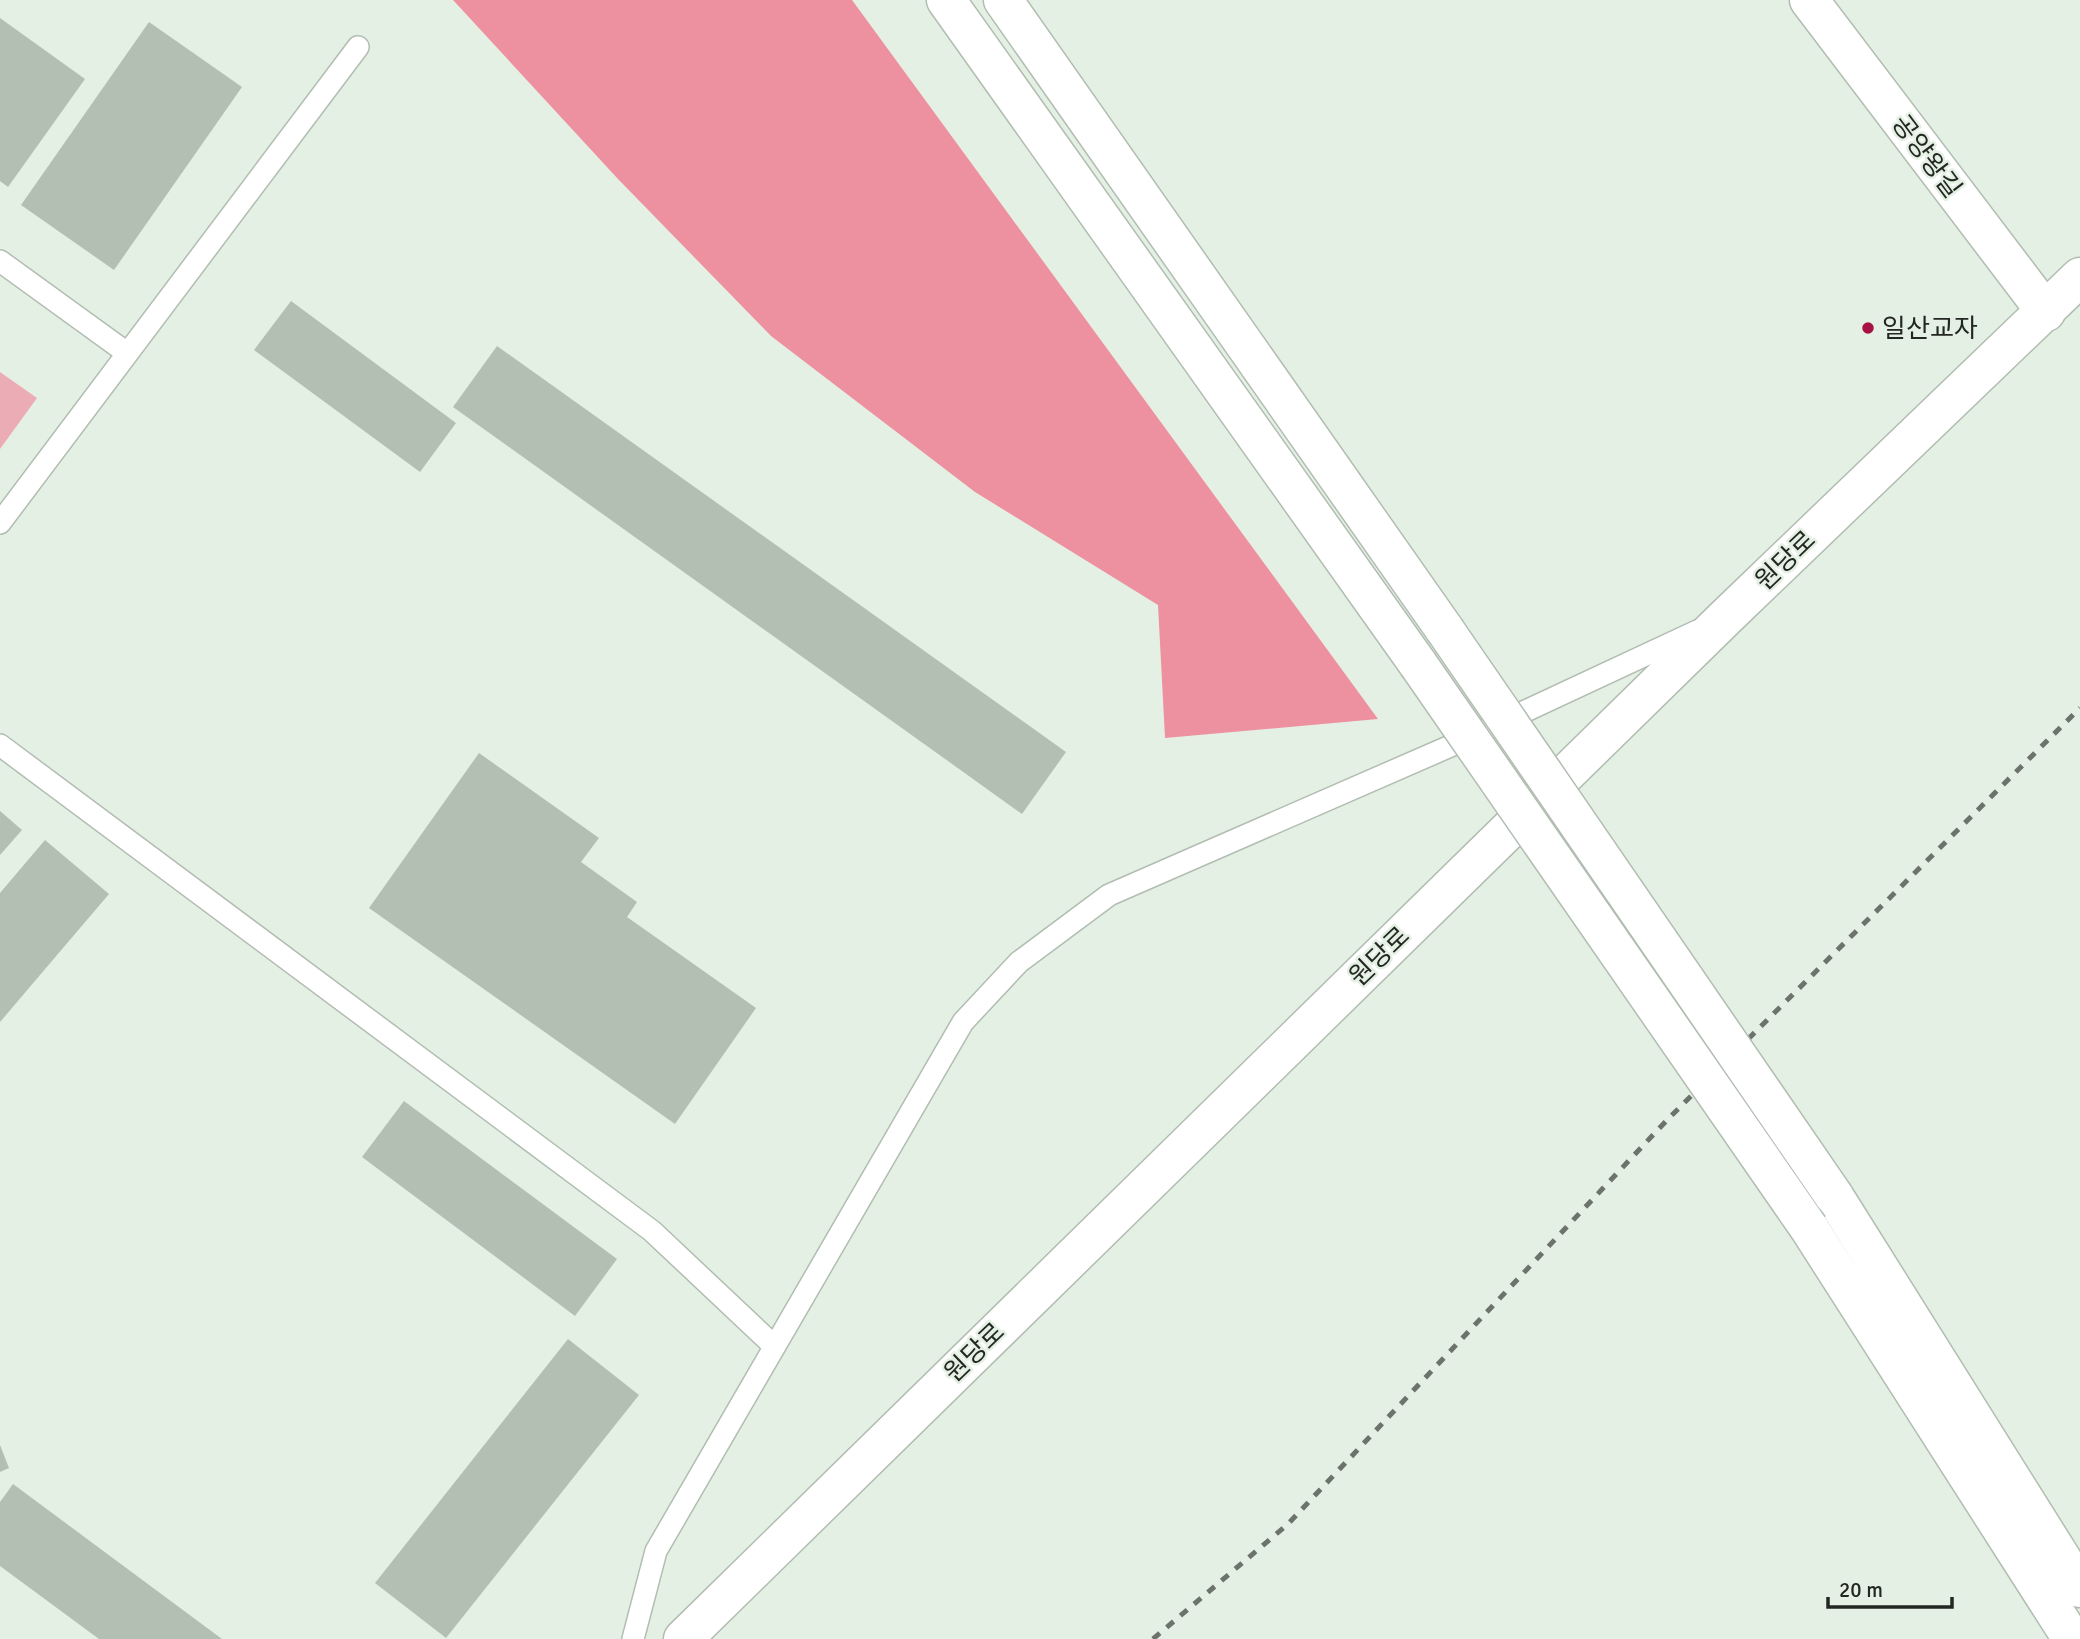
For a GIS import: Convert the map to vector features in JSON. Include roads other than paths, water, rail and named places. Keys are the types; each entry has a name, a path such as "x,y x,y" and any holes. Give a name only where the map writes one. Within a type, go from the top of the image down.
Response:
{"main road":[{"path":"946,0 1418,664 1809,1228 2072,1639"},
{"path":"1003,0 1445,630 1835,1196 2080,1588"},
{"name":"공양왕길","path":"1808,0 2046,312"},
{"name":"원당로","path":"683,1639 1725,618 2080,277"}],"lane":[{"path":"0,523 358,47"},
{"path":"0,261 127,353"},
{"path":"633,1639 656,1551 963,1022 1019,962 1109,895 1455,744 1725,618"},
{"path":"0,745 652,1231 774,1345"}],"railway":[{"path":"1153,1639 1288,1524 1668,1119 2080,708"}],"place":[{"name":"일산교자","path":"1868,328"}]}
